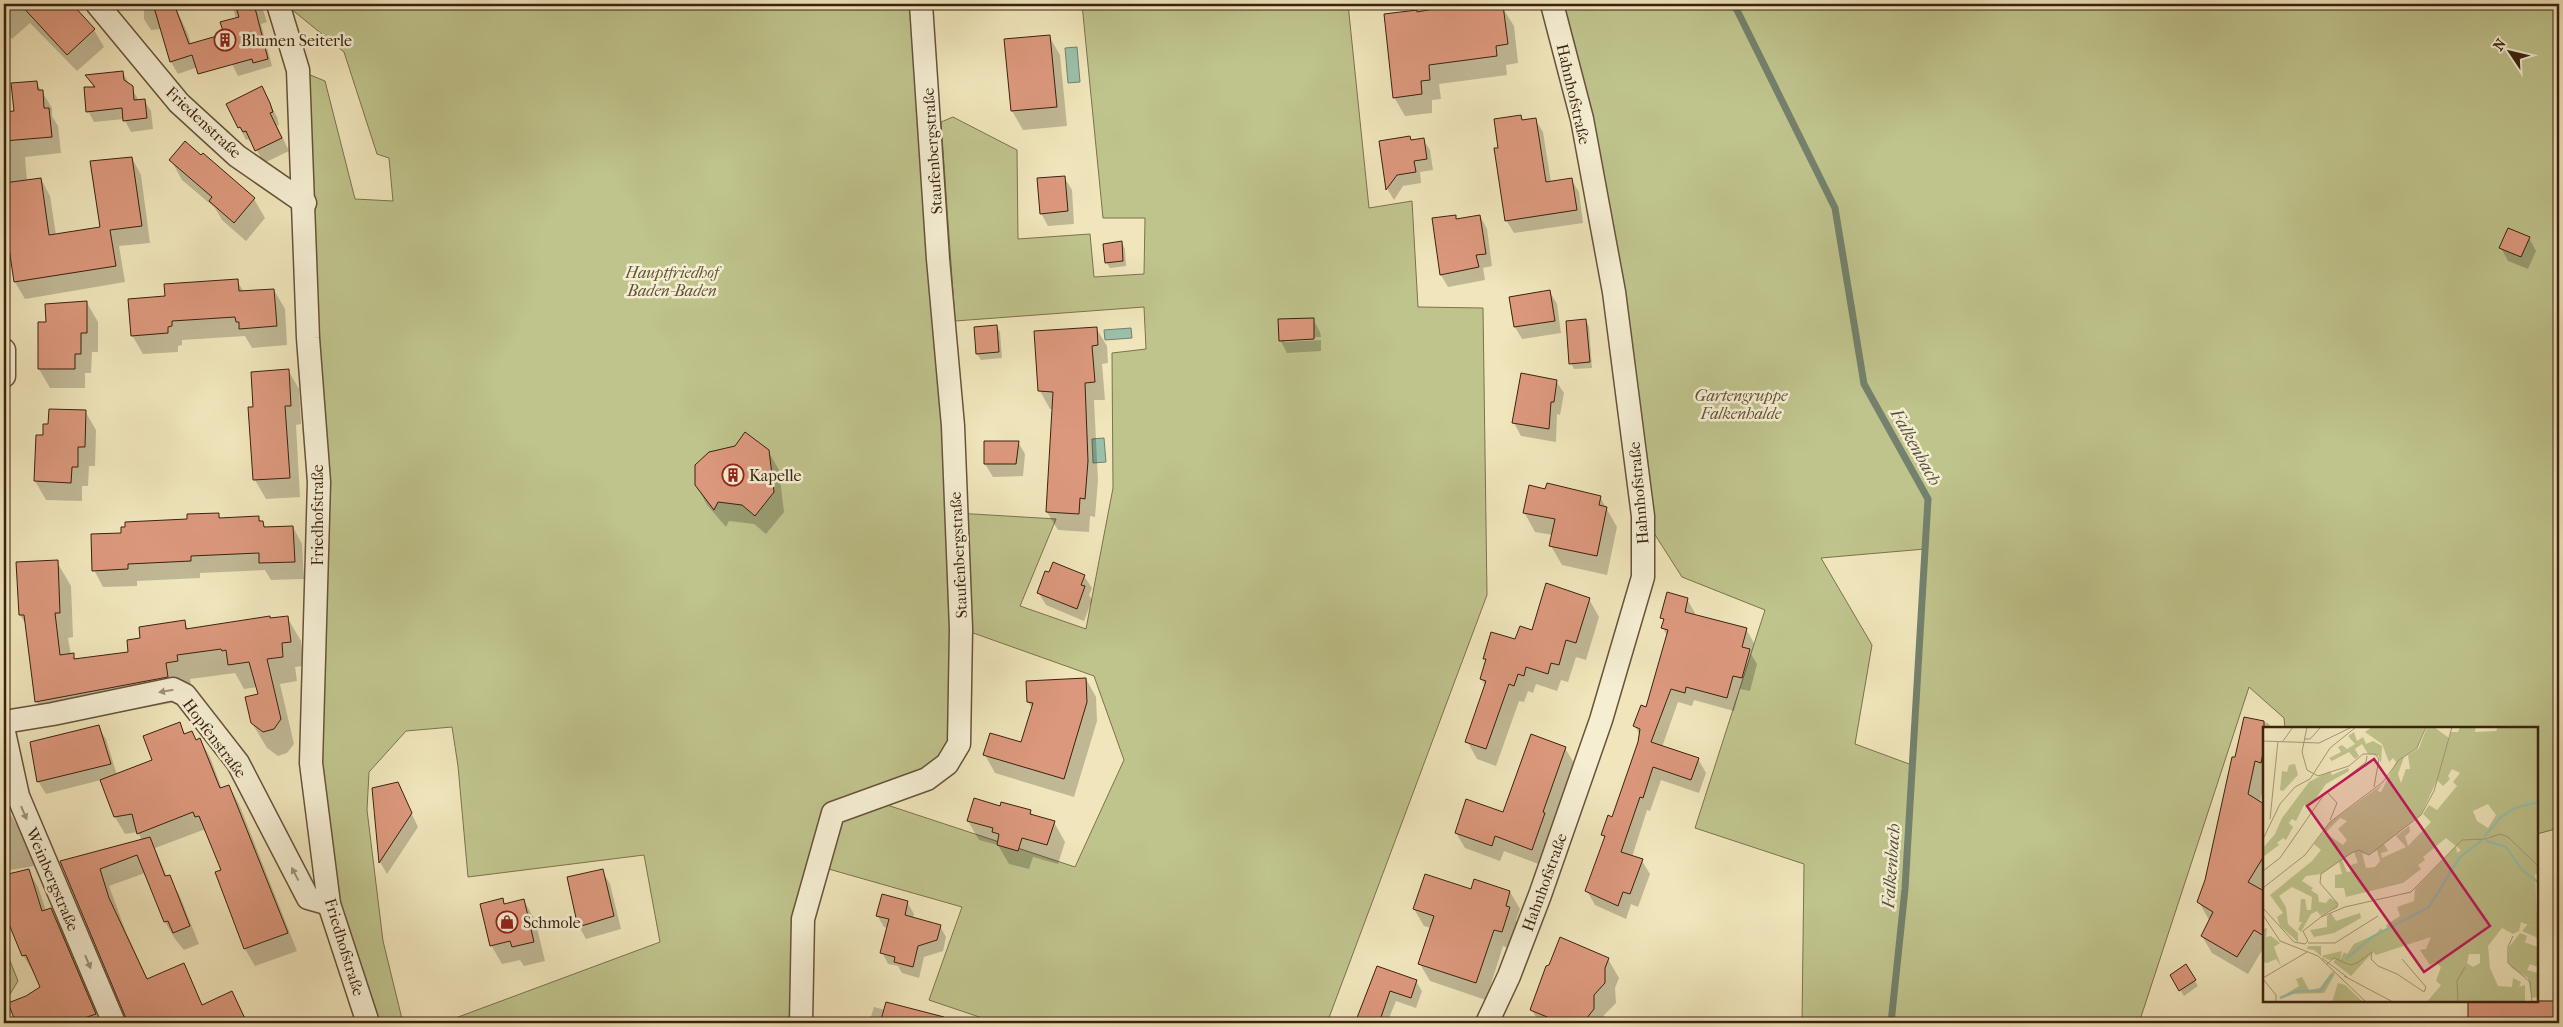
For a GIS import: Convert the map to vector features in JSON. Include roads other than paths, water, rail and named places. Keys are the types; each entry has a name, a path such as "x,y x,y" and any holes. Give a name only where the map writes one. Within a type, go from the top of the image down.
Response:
{"street":[{"name":"Friedenstraße","path":"97,4 179,103 237,156 304,203"},
{"name":"Friedhofstraße","path":"278,4 298,70 308,338 319,482 312,763 329,904 368,1023"},
{"name":"Staufenbergstraße","path":"801,1023 804,919 833,813 927,779 947,764 960,744 961,629 953,426 938,259 921,4"},
{"name":"Hahnhofstraße","path":"1487,1023 1509,976 1540,895 1600,720 1643,577 1643,516 1614,292 1582,120 1552,4"},
{"path":"4,350 4,376"},
{"name":"Hopfenstraße","path":"4,722 53,714 173,689 185,695 238,763 308,898 329,904"},
{"name":"Weinbergstraße","path":"4,732 18,796 114,1023"}],"waterway":[{"name":"Falkenbach","path":"1734,4 1835,208 1864,384 1928,499 1905,889 1891,1023"}],"place":[{"name":"Blumen Seiterle","path":"225,40"},
{"name":"Kapelle","path":"733,475"},
{"name":"Schmole","path":"507,922"}],"park label":[{"name":"Hauptfriedhof Baden-Baden","path":"672,281"},
{"name":"Gartengruppe Falkenhalde","path":"1741,404"}]}
